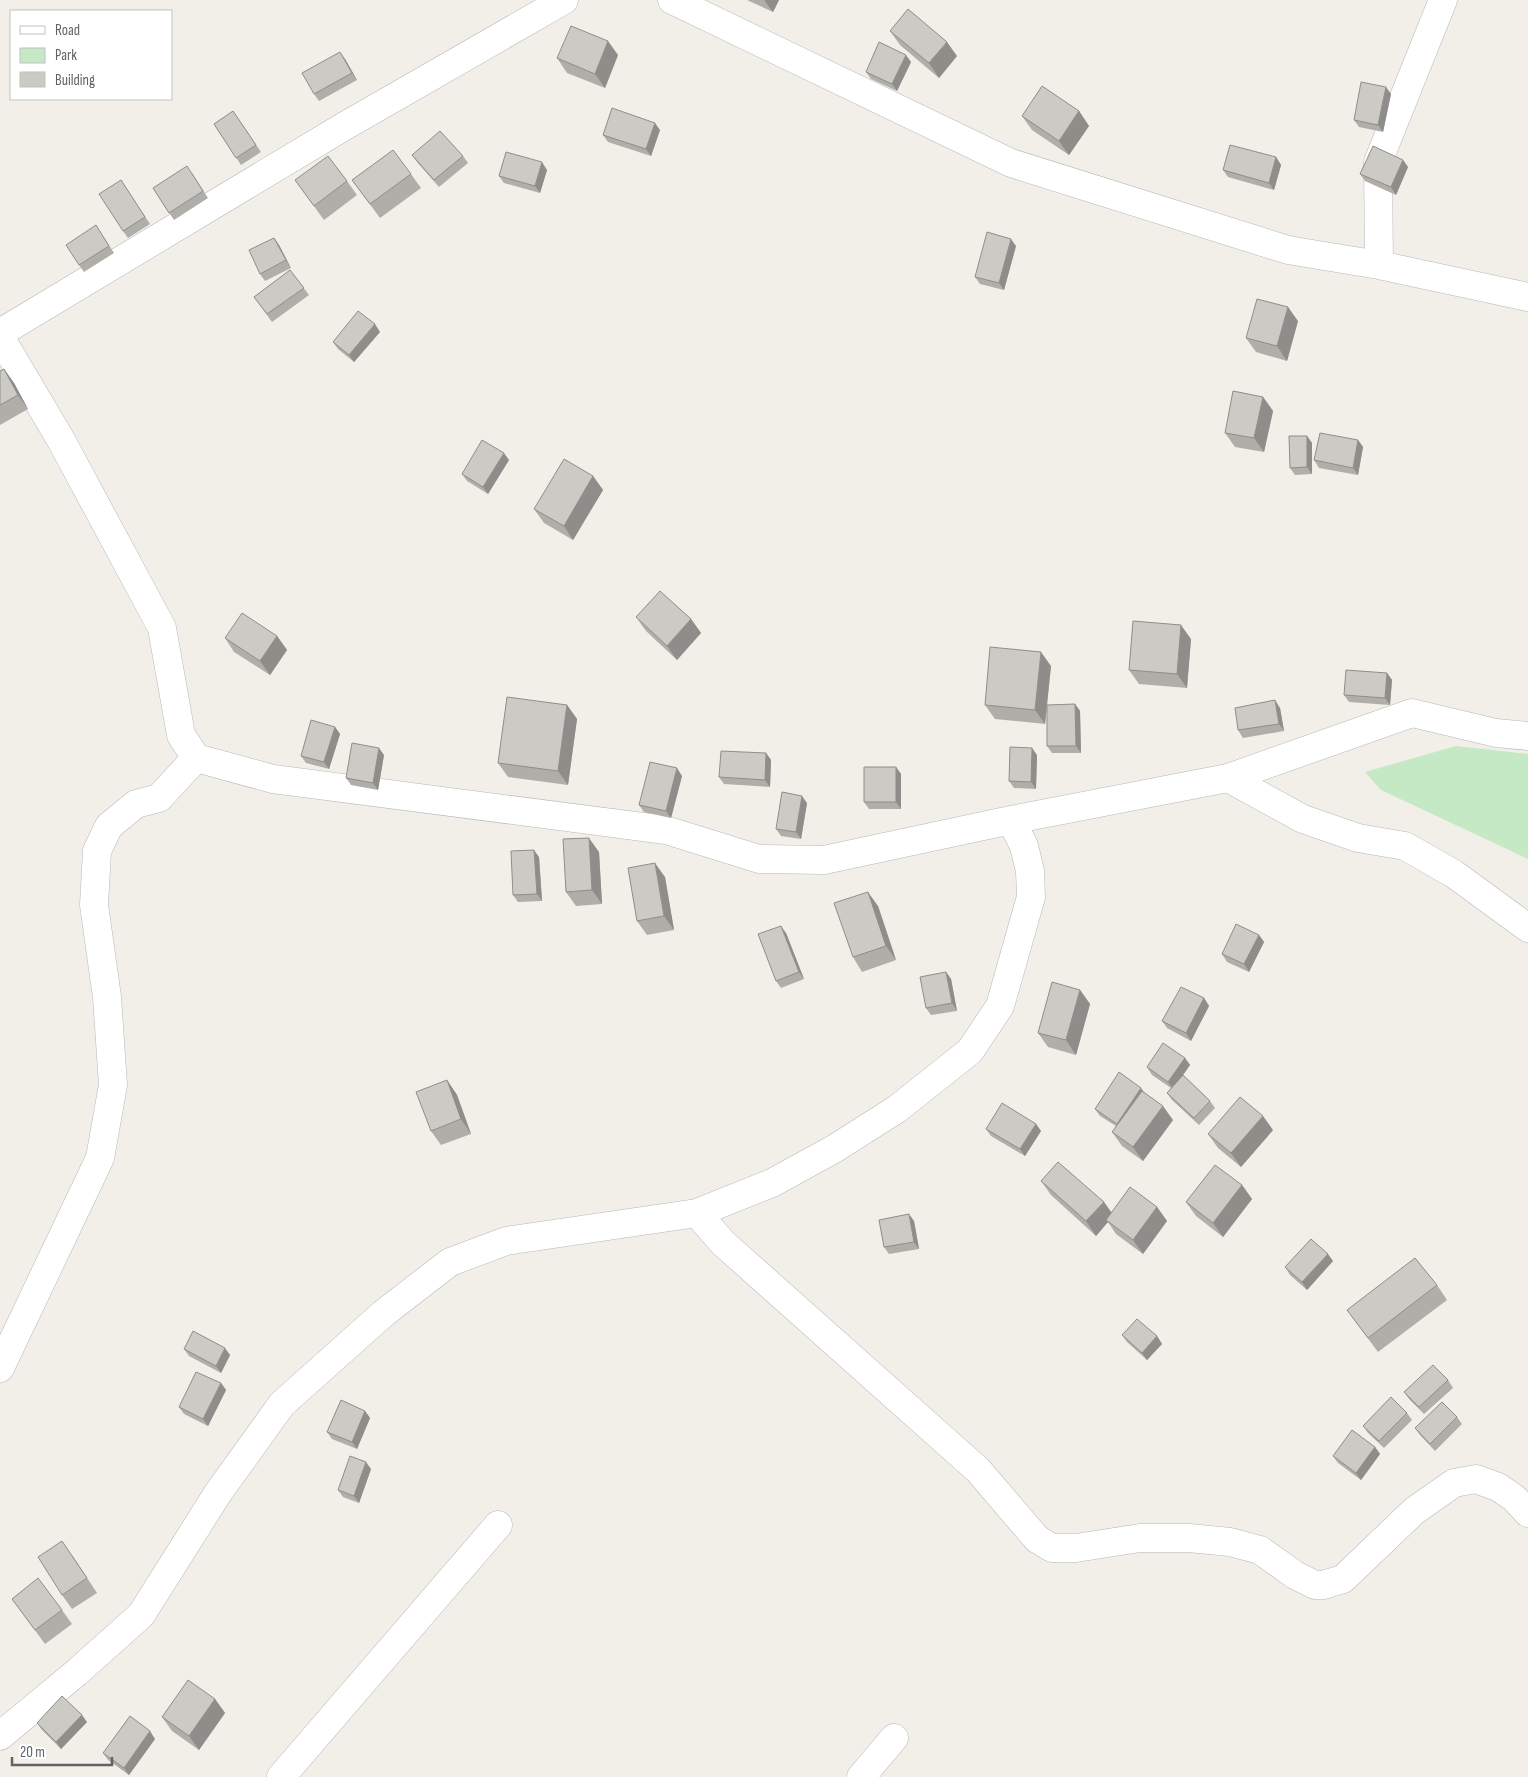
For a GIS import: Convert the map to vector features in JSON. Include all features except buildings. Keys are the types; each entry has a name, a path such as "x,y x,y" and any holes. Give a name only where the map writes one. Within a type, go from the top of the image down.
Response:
{"street":[{"path":"0,333 343,127 564,0"},
{"path":"672,0 1011,163 1288,250 1379,265 1528,297"},
{"path":"1379,265 1378,162 1443,0"},
{"path":"0,337 61,440 162,628 181,735 196,758 273,779 666,830 759,858 824,860 1011,820 1228,778 1412,713 1496,733 1528,736"},
{"path":"0,1368 100,1158 113,1085 107,997 94,905 97,851 109,826 136,804 159,798 196,758"},
{"path":"1228,778 1303,819 1358,838 1405,846 1454,874 1528,928"},
{"path":"0,1736 76,1673 141,1615 218,1494 282,1404 384,1313 450,1262 506,1241 698,1213 772,1183 834,1149 897,1109 970,1051 1000,1006 1031,898 1030,871 1024,846 1011,820"},
{"path":"698,1213 723,1243 978,1470 1037,1539 1052,1548 1076,1548 1140,1538 1189,1538 1230,1542 1260,1550 1295,1575 1315,1585 1322,1585 1343,1579 1414,1511 1454,1483 1476,1479 1498,1487 1514,1498 1528,1513"},
{"path":"281,1777 498,1525"},
{"path":"861,1777 894,1738"}],"green space":[{"path":"1456,746 1528,754 1528,859 1381,790 1365,772"}]}
